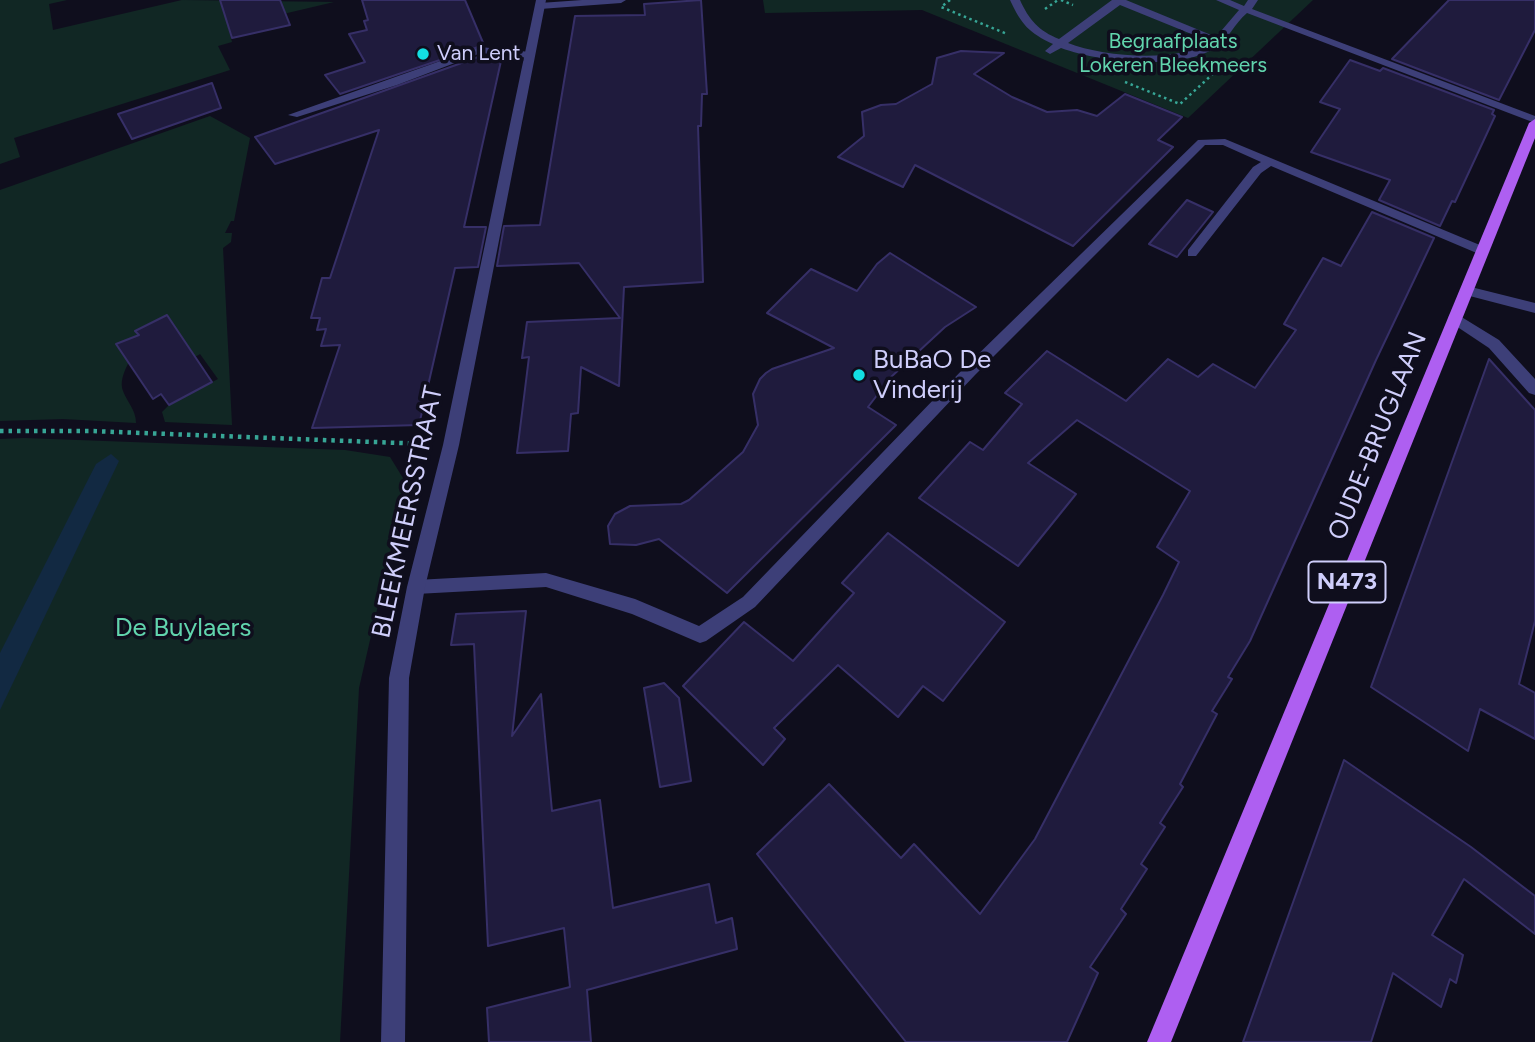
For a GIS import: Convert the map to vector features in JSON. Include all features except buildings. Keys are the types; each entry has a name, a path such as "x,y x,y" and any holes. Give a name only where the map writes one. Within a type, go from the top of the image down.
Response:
{"main road":[{"name":"OUDE-BRUGLAAN","path":"1159,1042 1535,122"}],"street":[{"name":"BLEEKMEERSSTRAAT","path":"393,1042 399,678 416,587 451,445 540,3"},
{"path":"1455,318 1494,344 1535,389"}],"lane":[{"path":"540,3 621,0"},
{"path":"1015,0 1016,7 1026,20 1060,44 1084,52 1140,60 1187,54 1219,42 1253,0"},
{"path":"1050,51 1119,0 1219,42"},
{"path":"1221,0 1535,122"},
{"path":"293,115 393,83 480,50 530,55"},
{"path":"416,587 546,580 635,607 700,635 749,602 970,371 1202,142 1225,142 1483,251"},
{"path":"1192,253 1256,170 1270,161"},
{"path":"1466,291 1535,308"}],"path":[{"path":"1042,11 1058,0"},
{"path":"0,431 91,431 451,445"}],"green space":[{"path":"0,0 67,0 49,4 53,30 182,0 334,2 228,27 232,42 218,46 230,70 14,138 20,157 0,164"},
{"name":"Begraafplaats Lokeren Bleekmeers","path":"763,0 1313,0 1188,118 922,10 765,13"},
{"path":"210,116 250,138 234,221 231,221 225,233 232,233 231,242 223,248 232,425 165,422 162,412 169,405 218,379 200,354 195,357 167,315 135,330 141,338 124,372 122,385 135,414 136,423 63,419 0,421 0,190"},
{"name":"De Buylaers","path":"0,439 345,450 390,457 406,483 359,688 340,1042 0,1042"}],"water":[{"path":"111,454 119,461 0,710 0,653 96,464"}],"place":[{"name":"Van Lent","path":"423,54"},
{"name":"BuBaO De Vinderij","path":"859,375"}]}
